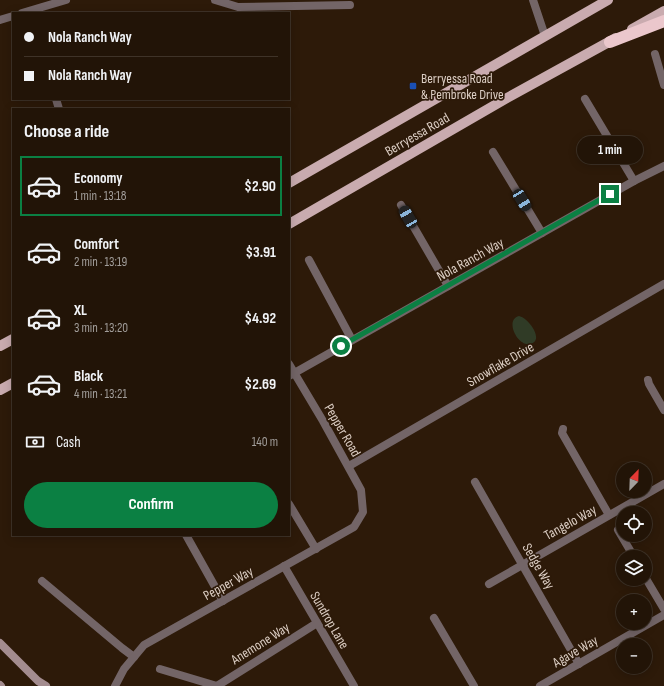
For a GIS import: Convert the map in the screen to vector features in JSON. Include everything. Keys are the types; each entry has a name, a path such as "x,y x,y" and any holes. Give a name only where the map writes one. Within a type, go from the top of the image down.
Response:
{"highway":[{"path":"610,42 664,21"}],"main road":[{"name":"Berryessa Road","path":"290,182 608,0"},
{"name":"Berryessa Road","path":"290,223 507,98 664,11"},
{"path":"0,346 12,340"},
{"path":"0,390 12,384"},
{"path":"0,643 38,681 46,686"}],"street":[{"path":"27,12 66,0"},
{"path":"215,0 238,10 350,5"},
{"path":"533,0 545,36"},
{"path":"0,20 12,16"},
{"path":"655,54 664,85"},
{"path":"585,99 634,181"},
{"path":"493,152 542,233"},
{"name":"Nola Ranch Way","path":"292,374 634,181 664,166"},
{"path":"401,205 448,286"},
{"path":"309,260 352,340"},
{"name":"Snowflake Drive","path":"348,466 664,284"},
{"name":"Pepper Road","path":"292,374 361,490 363,512"},
{"path":"648,380 664,410"},
{"path":"563,429 562,433 609,515"},
{"name":"Sedge Way","path":"475,482 579,664"},
{"name":"Tangelo Way","path":"489,584 664,484"},
{"path":"290,506 316,549"},
{"name":"Pepper Way","path":"115,686 124,669 144,645 354,527 363,512"},
{"path":"187,536 223,601"},
{"name":"Sundrop Lane","path":"284,566 354,686"},
{"path":"42,581 134,657"},
{"path":"650,586 664,609"},
{"name":"Agave Way","path":"540,686 664,615"},
{"path":"434,618 474,686"},
{"name":"Anemone Way","path":"160,669 217,686 317,623"}],"green space":[{"path":"519,316 531,325 536,334 536,339 530,344 525,344 517,338 514,333 513,322 515,318"}],"place":[{"name":"Berryessa Road & Pembroke Drive","path":"413,86"}],"route":[{"path":"341,346 610,194"}]}
